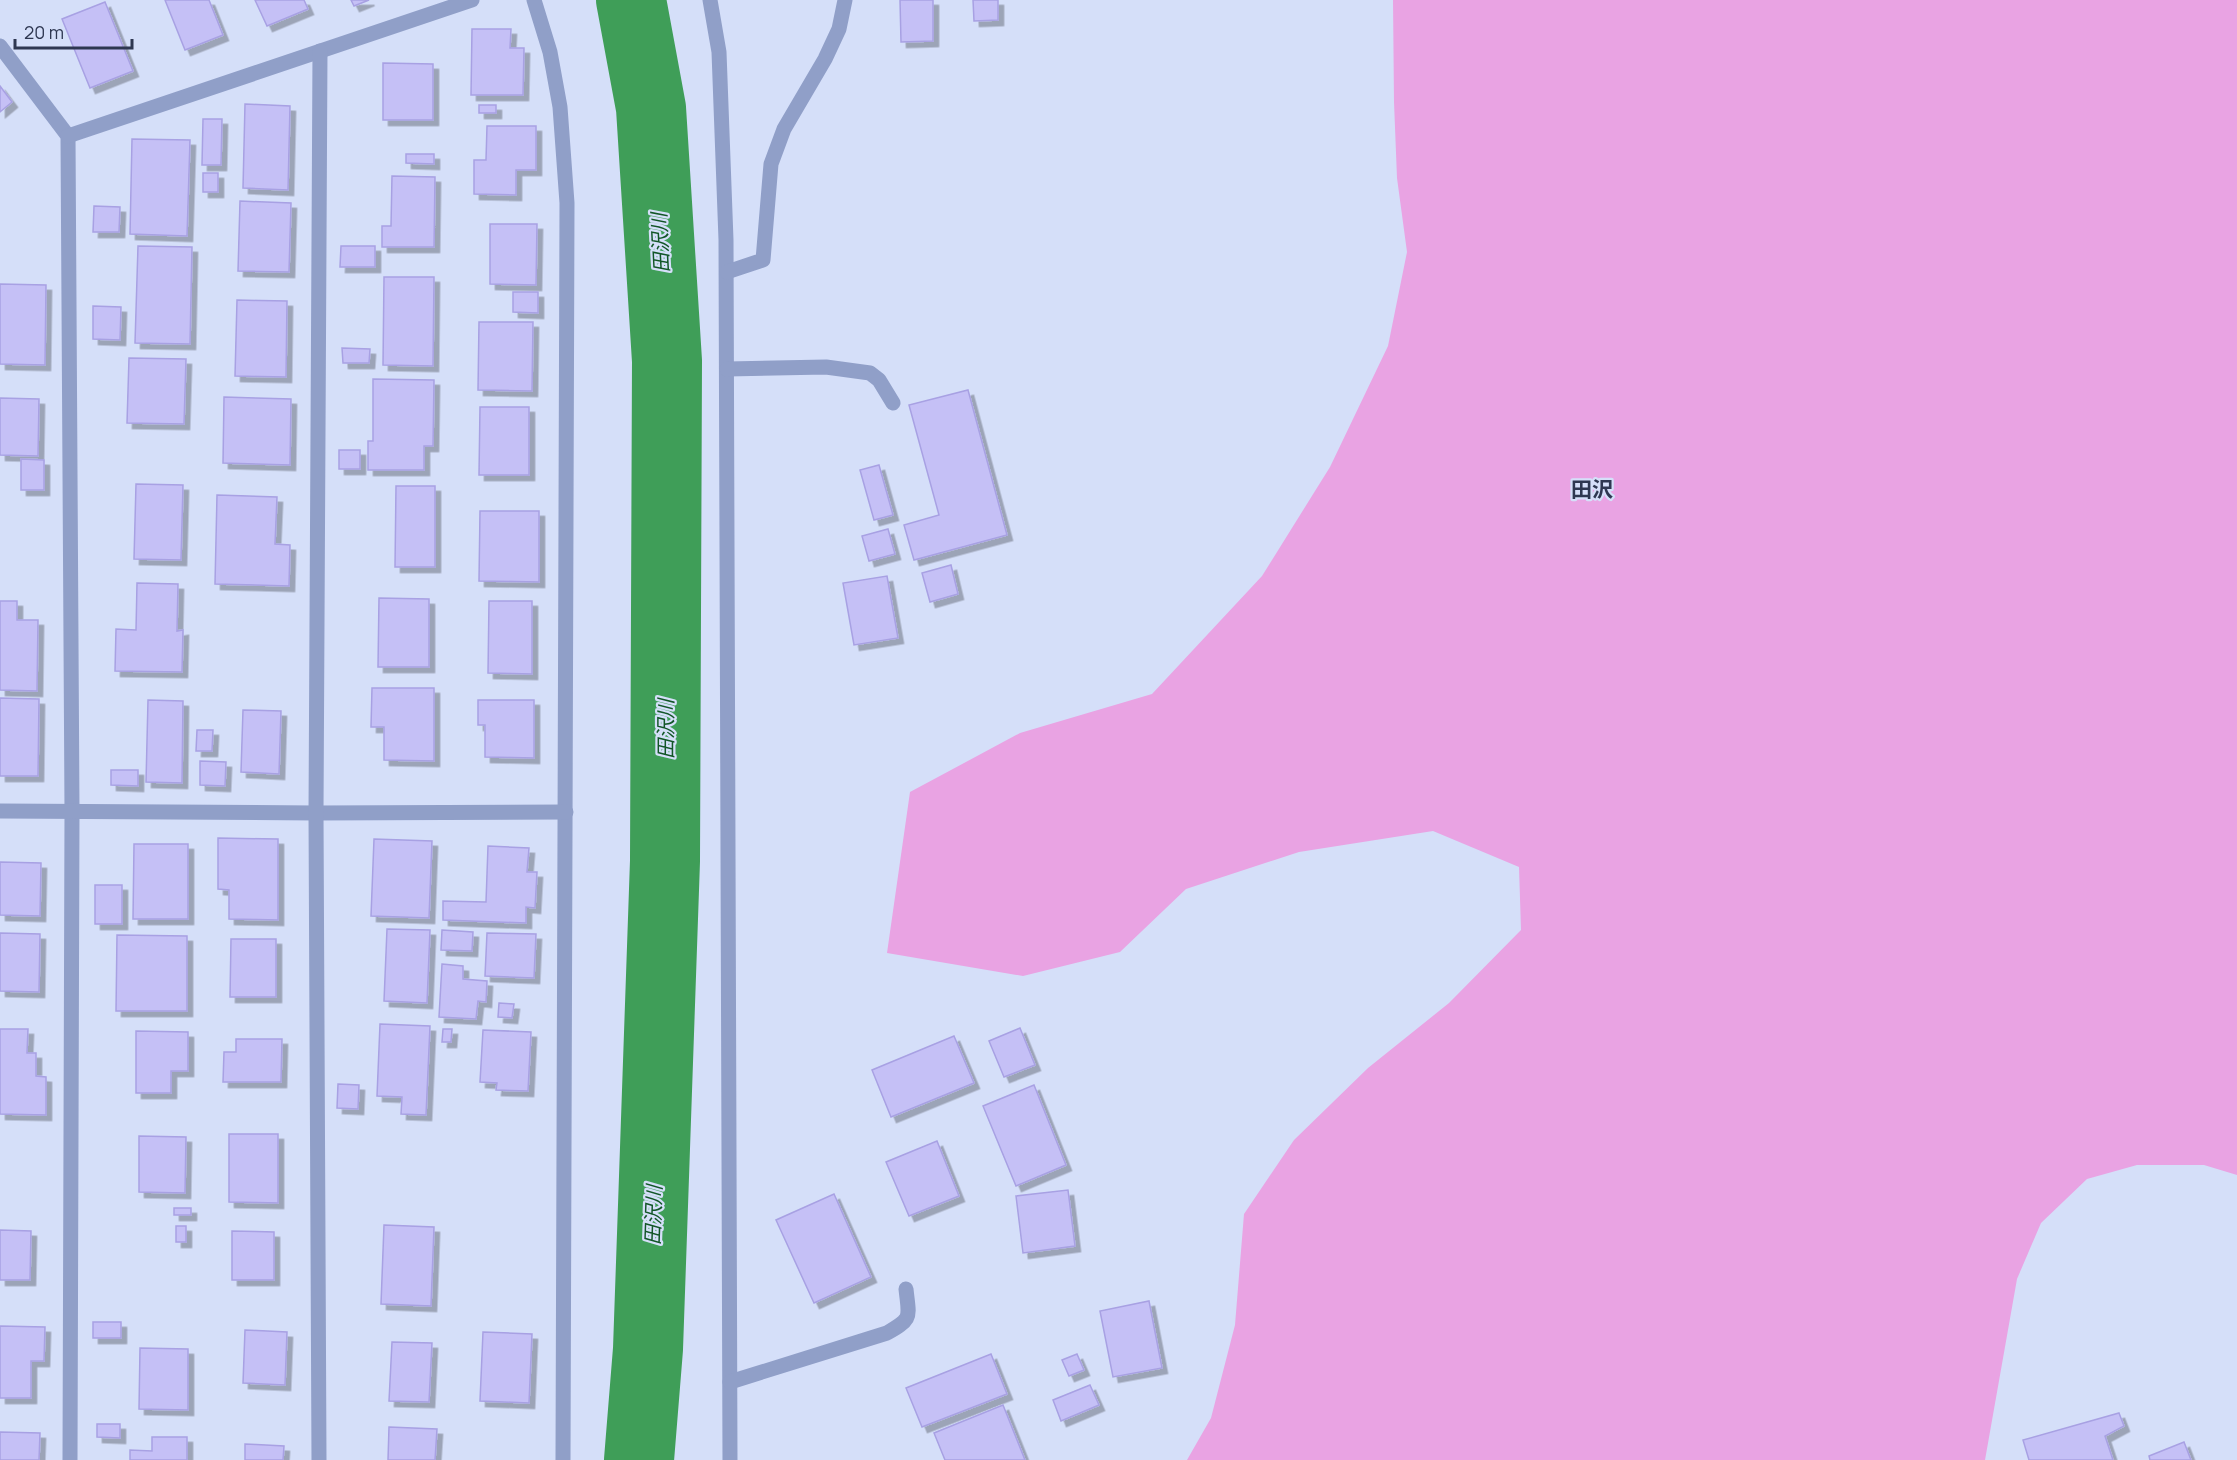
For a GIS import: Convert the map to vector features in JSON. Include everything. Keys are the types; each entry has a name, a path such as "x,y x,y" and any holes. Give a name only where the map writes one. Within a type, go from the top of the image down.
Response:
{"street":[{"path":"69,136 472,0"},
{"path":"534,0 550,52 560,107 567,203 563,1460"},
{"path":"710,0 719,52 727,272 730,1460"},
{"path":"727,272 763,260 771,164 783,129 825,59 839,28 845,0"},
{"path":"0,46 69,136 72,811 70,1460"},
{"path":"319,1460 316,813 320,51"},
{"path":"727,369 826,367 870,373 879,380 893,403"},
{"path":"0,811 566,812"},
{"path":"730,1382 887,1333 907,1321 909,1317 906,1289"}],"shaded area":[{"path":"1393,0 2237,0 2237,1175 2204,1165 2137,1165 2087,1179 2041,1223 2017,1279 1985,1460 1187,1460 1211,1418 1235,1325 1244,1214 1294,1140 1368,1068 1449,1003 1521,930 1519,867 1433,831 1299,852 1186,889 1120,952 1023,976 887,953 910,792 1020,733 1152,694 1262,576 1330,467 1388,346 1407,252 1397,178"}],"building":[{"path":"165,0 209,0 223,35 185,50"},
{"path":"255,0 304,0 308,9 267,26"},
{"path":"351,0 369,0 354,6"},
{"path":"900,0 933,0 933,41 901,42"},
{"path":"973,0 998,0 998,20 974,21"},
{"path":"105,2 133,71 90,88 62,19"},
{"path":"472,29 511,29 510,48 524,48 523,95 471,95"},
{"path":"383,63 433,64 433,120 383,120"},
{"path":"0,86 12,102 0,112"},
{"path":"245,104 290,106 288,190 243,188"},
{"path":"479,105 496,105 496,113 479,113"},
{"path":"203,119 222,119 221,165 202,165"},
{"path":"487,126 536,126 536,170 516,170 516,195 474,194 474,160 486,160"},
{"path":"132,139 190,140 187,236 130,234"},
{"path":"406,154 434,154 434,164 406,163"},
{"path":"203,173 218,173 218,192 203,192"},
{"path":"392,176 435,177 434,247 382,247 382,226 391,226"},
{"path":"240,201 291,203 289,272 238,271"},
{"path":"94,206 120,207 119,232 93,232"},
{"path":"490,224 537,224 536,285 490,284"},
{"path":"138,246 192,247 190,344 135,343"},
{"path":"341,246 375,246 375,267 340,267"},
{"path":"384,277 434,277 433,366 383,365"},
{"path":"0,284 46,285 45,365 0,364"},
{"path":"513,292 538,292 538,313 513,312"},
{"path":"237,300 287,301 286,377 235,376"},
{"path":"93,306 121,307 120,340 93,339"},
{"path":"479,322 533,322 532,391 478,390"},
{"path":"342,348 370,349 369,363 343,363"},
{"path":"129,358 186,359 184,424 127,423"},
{"path":"373,379 434,380 433,446 424,446 424,470 368,470 368,441 373,441"},
{"path":"968,390 1007,535 914,560 904,525 939,515 909,405"},
{"path":"224,397 291,399 290,465 223,463"},
{"path":"0,398 39,399 38,456 0,455"},
{"path":"480,407 529,407 529,475 479,475"},
{"path":"339,450 360,450 360,469 339,469"},
{"path":"21,459 44,460 44,490 21,490"},
{"path":"879,465 893,515 874,520 860,470"},
{"path":"136,484 183,485 181,560 134,559"},
{"path":"396,486 435,486 435,567 395,567"},
{"path":"217,495 277,497 275,544 290,545 289,586 215,584"},
{"path":"480,511 539,511 539,582 479,581"},
{"path":"888,529 895,554 869,561 862,536"},
{"path":"951,565 958,594 930,602 922,573"},
{"path":"887,576 898,638 854,645 843,583"},
{"path":"137,583 178,584 177,631 183,630 182,672 115,671 116,629 136,630"},
{"path":"379,598 429,599 429,667 378,667"},
{"path":"0,601 17,601 17,620 38,620 37,691 0,690"},
{"path":"489,601 532,601 532,674 488,673"},
{"path":"372,688 434,688 434,761 384,760 384,727 371,727"},
{"path":"0,698 39,699 38,776 0,776"},
{"path":"148,700 183,701 182,783 146,782"},
{"path":"478,700 534,700 534,758 485,757 485,725 478,725"},
{"path":"243,710 281,711 279,774 241,772"},
{"path":"197,730 213,730 212,751 196,751"},
{"path":"200,761 226,762 225,786 200,785"},
{"path":"111,770 138,770 138,786 111,785"},
{"path":"218,838 278,839 278,920 229,919 229,890 218,889"},
{"path":"374,839 432,841 429,918 371,916"},
{"path":"134,844 188,844 188,919 133,919"},
{"path":"488,846 529,848 527,872 537,872 535,908 526,907 526,923 443,920 443,901 486,902"},
{"path":"0,862 41,863 40,916 0,915"},
{"path":"95,885 122,885 122,924 95,924"},
{"path":"387,929 430,930 427,1003 384,1001"},
{"path":"442,930 473,932 472,951 441,950"},
{"path":"0,933 40,934 39,992 0,991"},
{"path":"487,933 536,934 534,978 485,976"},
{"path":"117,935 187,936 187,1011 116,1011"},
{"path":"231,939 276,939 276,997 230,997"},
{"path":"442,964 463,966 463,979 487,981 486,1002 478,1001 476,1019 439,1017"},
{"path":"499,1003 514,1004 512,1018 498,1017"},
{"path":"380,1024 430,1026 426,1115 401,1114 402,1097 377,1096"},
{"path":"1020,1028 1035,1065 1004,1077 989,1041"},
{"path":"0,1029 28,1029 27,1053 36,1053 36,1076 46,1077 46,1115 0,1114"},
{"path":"443,1029 452,1029 451,1042 442,1042"},
{"path":"483,1030 531,1032 528,1091 496,1090 497,1083 480,1082"},
{"path":"136,1031 188,1032 188,1071 171,1071 171,1093 136,1093"},
{"path":"954,1036 974,1083 891,1117 872,1070"},
{"path":"236,1039 282,1039 281,1082 223,1082 224,1052 236,1052"},
{"path":"338,1084 359,1085 358,1109 337,1108"},
{"path":"1034,1085 1066,1165 1016,1186 983,1106"},
{"path":"229,1134 278,1134 278,1203 229,1202"},
{"path":"139,1136 186,1137 185,1193 139,1192"},
{"path":"937,1141 959,1196 909,1216 886,1162"},
{"path":"1068,1190 1075,1246 1023,1253 1016,1196"},
{"path":"834,1194 871,1277 814,1303 776,1220"},
{"path":"174,1208 191,1208 191,1215 174,1215"},
{"path":"384,1225 434,1227 431,1306 381,1304"},
{"path":"176,1226 186,1226 186,1242 176,1242"},
{"path":"0,1230 31,1231 30,1280 0,1280"},
{"path":"232,1231 274,1232 274,1280 232,1280"},
{"path":"1149,1301 1162,1368 1113,1377 1100,1311"},
{"path":"93,1322 121,1322 121,1338 93,1338"},
{"path":"0,1326 45,1327 44,1361 31,1361 31,1398 0,1398"},
{"path":"245,1330 287,1332 285,1385 243,1383"},
{"path":"483,1332 532,1334 529,1403 480,1401"},
{"path":"392,1342 432,1343 429,1402 389,1401"},
{"path":"140,1348 188,1349 188,1410 139,1409"},
{"path":"991,1354 1007,1394 922,1427 906,1388"},
{"path":"1077,1354 1084,1370 1069,1376 1062,1360"},
{"path":"1090,1385 1099,1405 1061,1421 1053,1400"},
{"path":"1003,1405 1025,1460 945,1460 934,1433"},
{"path":"2119,1413 2124,1426 2105,1436 2113,1460 2029,1460 2023,1440"},
{"path":"97,1424 120,1424 120,1438 97,1437"},
{"path":"389,1427 437,1429 435,1460 388,1460"},
{"path":"0,1432 40,1433 39,1460 0,1460"},
{"path":"152,1437 187,1437 187,1460 130,1460 130,1450 152,1451"},
{"path":"2184,1442 2191,1460 2150,1460 2149,1456"},
{"path":"245,1444 284,1446 283,1460 245,1460"}],"waterway":[{"name":"田沢川","path":"631,0 651,108 667,361 665,861 648,1349 639,1460"}],"district":[{"name":"田沢","path":"1592,489"}]}
